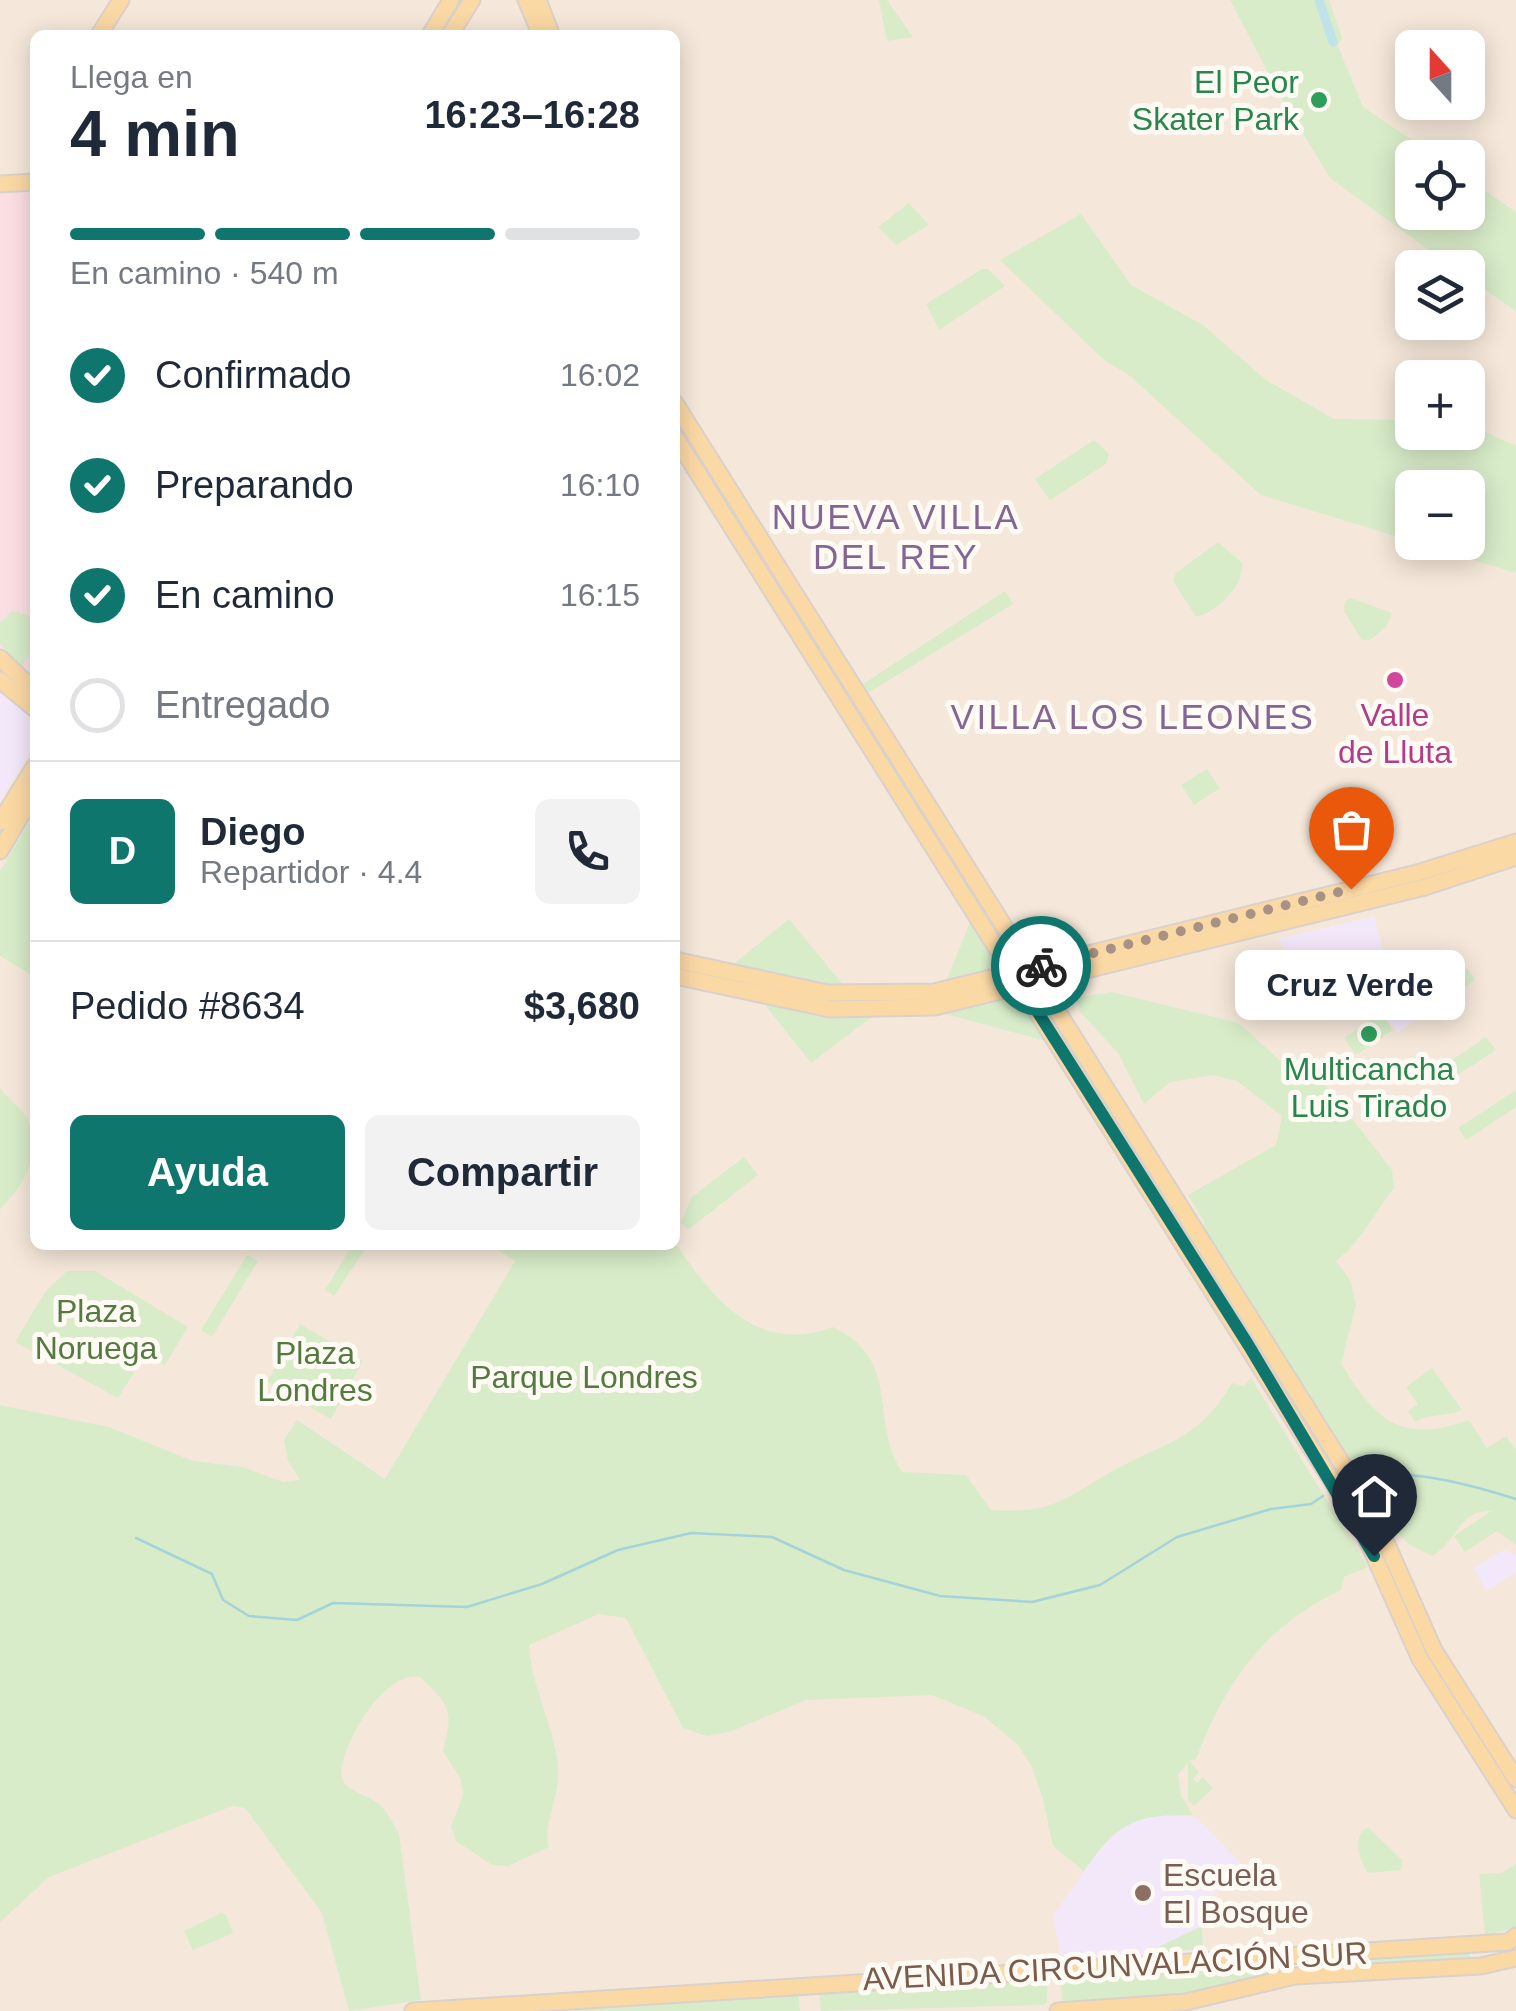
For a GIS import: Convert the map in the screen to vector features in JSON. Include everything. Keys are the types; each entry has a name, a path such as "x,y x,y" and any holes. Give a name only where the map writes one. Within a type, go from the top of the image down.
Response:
{"main road":[{"path":"101,30 118,0"},
{"path":"433,30 452,0"},
{"path":"453,30 472,0"},
{"path":"526,0 539,30"},
{"path":"538,0 550,30"},
{"path":"0,184 30,182"},
{"path":"680,411 1362,1530 1420,1660 1516,1810"},
{"path":"680,444 1373,1513 1434,1650 1516,1780"},
{"path":"0,658 30,686"},
{"path":"0,680 30,705"},
{"path":"0,822 30,774"},
{"path":"0,851 30,800"},
{"path":"1278,915 1516,842"},
{"path":"680,961 810,990 862,996 934,992 1025,977 1278,915 1424,887 1516,857"},
{"path":"680,977 807,1006 854,1011 935,1007 1025,977"},
{"name":"AVENIDA CIRCUNVALACIÓN SUR","path":"413,2011 1508,1942 1516,1936"},
{"name":"AVENIDA CIRCUNVALACIÓN SUR","path":"1058,2011 1186,2002 1294,1976 1481,1966 1516,1958"}],"shaded area":[{"path":"0,0 1516,0 1516,2011 0,2011"},
{"path":"30,193 30,676 0,647 0,194"},
{"path":"0,694 30,716 30,752 0,801"},
{"path":"1374,916 1394,989 1427,980 1442,1002 1397,1033 1373,995 1321,1010 1278,939"},
{"path":"1504,1550 1516,1555 1516,1572 1487,1591 1473,1568"},
{"name":"Escuela El Bosque","path":"1124,1814 1196,1817 1253,1876 1232,1879 1200,1906 1204,1951 1062,1961 1053,1916"}],"green space":[{"path":"879,0 887,0 913,37 887,41"},
{"path":"1230,0 1329,0 1342,38 1338,46 1363,107 1412,140 1395,140 1395,225 1330,178 1281,97"},
{"path":"1485,191 1516,212 1516,311 1485,290 1485,250 1429,250 1401,230 1485,230"},
{"path":"909,203 929,225 896,245 878,227"},
{"path":"1081,214 1131,285 1203,325 1266,380 1334,419 1395,420 1395,450 1485,450 1485,432 1516,446 1516,573 1474,560 1485,560 1485,470 1395,470 1395,536 1261,495 1130,376 1104,360 1000,260"},
{"path":"988,269 1005,286 939,330 926,304"},
{"path":"1094,440 1109,454 1106,464 1050,500 1035,479"},
{"path":"1218,542 1242,563 1239,581 1228,597 1196,617 1173,581 1176,573"},
{"path":"1005,591 1013,604 868,693 863,684"},
{"path":"1351,598 1392,613 1386,627 1370,640 1362,640 1344,611 1345,601"},
{"path":"12,611 30,616 30,653 20,669 0,643 0,622"},
{"path":"1207,769 1220,788 1194,805 1181,785"},
{"path":"30,820 30,974 0,956 0,871"},
{"path":"973,915 1003,966 945,984"},
{"path":"789,919 844,986 839,992 738,968 736,962"},
{"path":"1467,969 1475,980 1442,1002 1427,980"},
{"path":"1112,992 1239,1023 1289,1069 1325,1084 1392,1170 1394,1188 1360,1236 1336,1261 1350,1280 1356,1305 1341,1363 1365,1399 1392,1422 1425,1430 1469,1420 1487,1448 1506,1436 1516,1450 1516,1545 1497,1531 1465,1552 1454,1536 1491,1511 1480,1512 1465,1521 1432,1556 1408,1544 1365,1496 1197,1230 1205,1223 1188,1195 1276,1145 1282,1116 1237,1081 1213,1075 1170,1082 1144,1104 1118,1053 1080,1012 1075,998"},
{"path":"1018,994 1049,1042 942,1013"},
{"path":"770,1000 873,1016 811,1063 766,1006"},
{"name":"Multicancha Luis Tirado","path":"1381,1013 1393,1030 1356,1055 1344,1038"},
{"path":"1486,1037 1496,1050 1441,1086 1433,1073"},
{"path":"0,1088 30,1125 30,1164 17,1190 0,1209"},
{"path":"1516,1090 1516,1107 1466,1140 1458,1128"},
{"path":"744,1157 758,1175 688,1230 681,1222 692,1197"},
{"path":"349,1250 365,1250 334,1296 325,1290"},
{"name":"Parque Londres","path":"497,1250 680,1250 723,1302 761,1328 782,1334 806,1334 833,1327 868,1356 881,1392 892,1452 902,1472 966,1475 991,1510 1031,1509 1072,1495 1183,1436 1208,1415 1232,1383 1244,1386 1251,1378 1368,1567 1344,1577 1341,1590 1290,1621 1251,1659 1235,1681 1196,1759 1189,1761 1199,1772 1193,1779 1197,1783 1203,1777 1213,1788 1194,1806 1188,1801 1188,1762 1178,1775 1181,1796 1193,1815 1156,1817 1129,1825 1107,1842 1084,1871 1053,1846 1031,1765 1017,1744 985,1717 932,1695 806,1700 732,1731 707,1736 683,1728 626,1618 599,1614 529,1645 558,1766 549,1847 508,1866 492,1865 456,1841 451,1827 463,1795 461,1780 443,1751 447,1709 420,1677 405,1678 390,1687 352,1737 345,1755 343,1781 380,1805 399,1834 421,2000 349,2011 322,1913 245,1808 232,1806 49,1877 0,1922 0,1405 109,1427 193,1461 243,1467 283,1482 300,1480 288,1461 284,1440 297,1420 385,1479 515,1261"},
{"path":"247,1255 258,1261 212,1337 201,1330"},
{"name":"Plaza Noruega","path":"67,1271 95,1271 188,1327 165,1365 145,1355 118,1398 15,1342 45,1292"},
{"name":"Plaza Londres","path":"300,1324 363,1361 331,1419 267,1382"},
{"path":"1257,1342 1377,1529 1404,1599 1364,1518"},
{"path":"1432,1368 1462,1410 1415,1422 1408,1411 1418,1404 1406,1387"},
{"path":"1368,1827 1402,1860 1401,1870 1367,1873 1358,1842"},
{"path":"1516,1864 1516,1927 1485,1936 1479,1874 1501,1873"},
{"path":"221,1913 226,1915 233,1933 193,1950 184,1931"},
{"path":"1202,1926 1203,1949 1144,1954"},
{"path":"1469,1951 1471,1958 1365,1967 1367,1961 1389,1959 1392,1954"},
{"path":"1297,1960 1298,1965 1186,1997 1063,2004 1060,1976"},
{"path":"1040,1977 1047,1982 1047,2002 1043,2005 821,2011 819,1991"},
{"path":"798,1990 800,2011 575,2011 574,2004"}],"waterway":[{"path":"1319,0 1333,42"},
{"path":"1367,1474 1443,1480 1516,1499"},
{"path":"136,1538 212,1574 223,1600 249,1616 297,1620 333,1603 467,1607 542,1584 618,1550 691,1533 772,1537 844,1570 940,1596 1032,1602 1100,1585 1177,1537 1271,1509 1311,1504 1323,1496"}],"way so far":[{"path":"1041,966 1351,889"}],"place":[{"name":"El Peor Skater Park","path":"1319,100"},
{"name":"Valle de Lluta","path":"1395,680"},
{"name":"Cruz Verde","path":"1351,889"},
{"name":"Multicancha Luis Tirado","path":"1369,1034"},
{"name":"Escuela El Bosque","path":"1143,1893"}],"district":[{"name":"NUEVA VILLA DEL REY","path":"896,536"},
{"name":"VILLA LOS LEONES","path":"1133,716"}],"route":[{"path":"1041,966 1013,973 1249,1346 1374,1556"}]}
